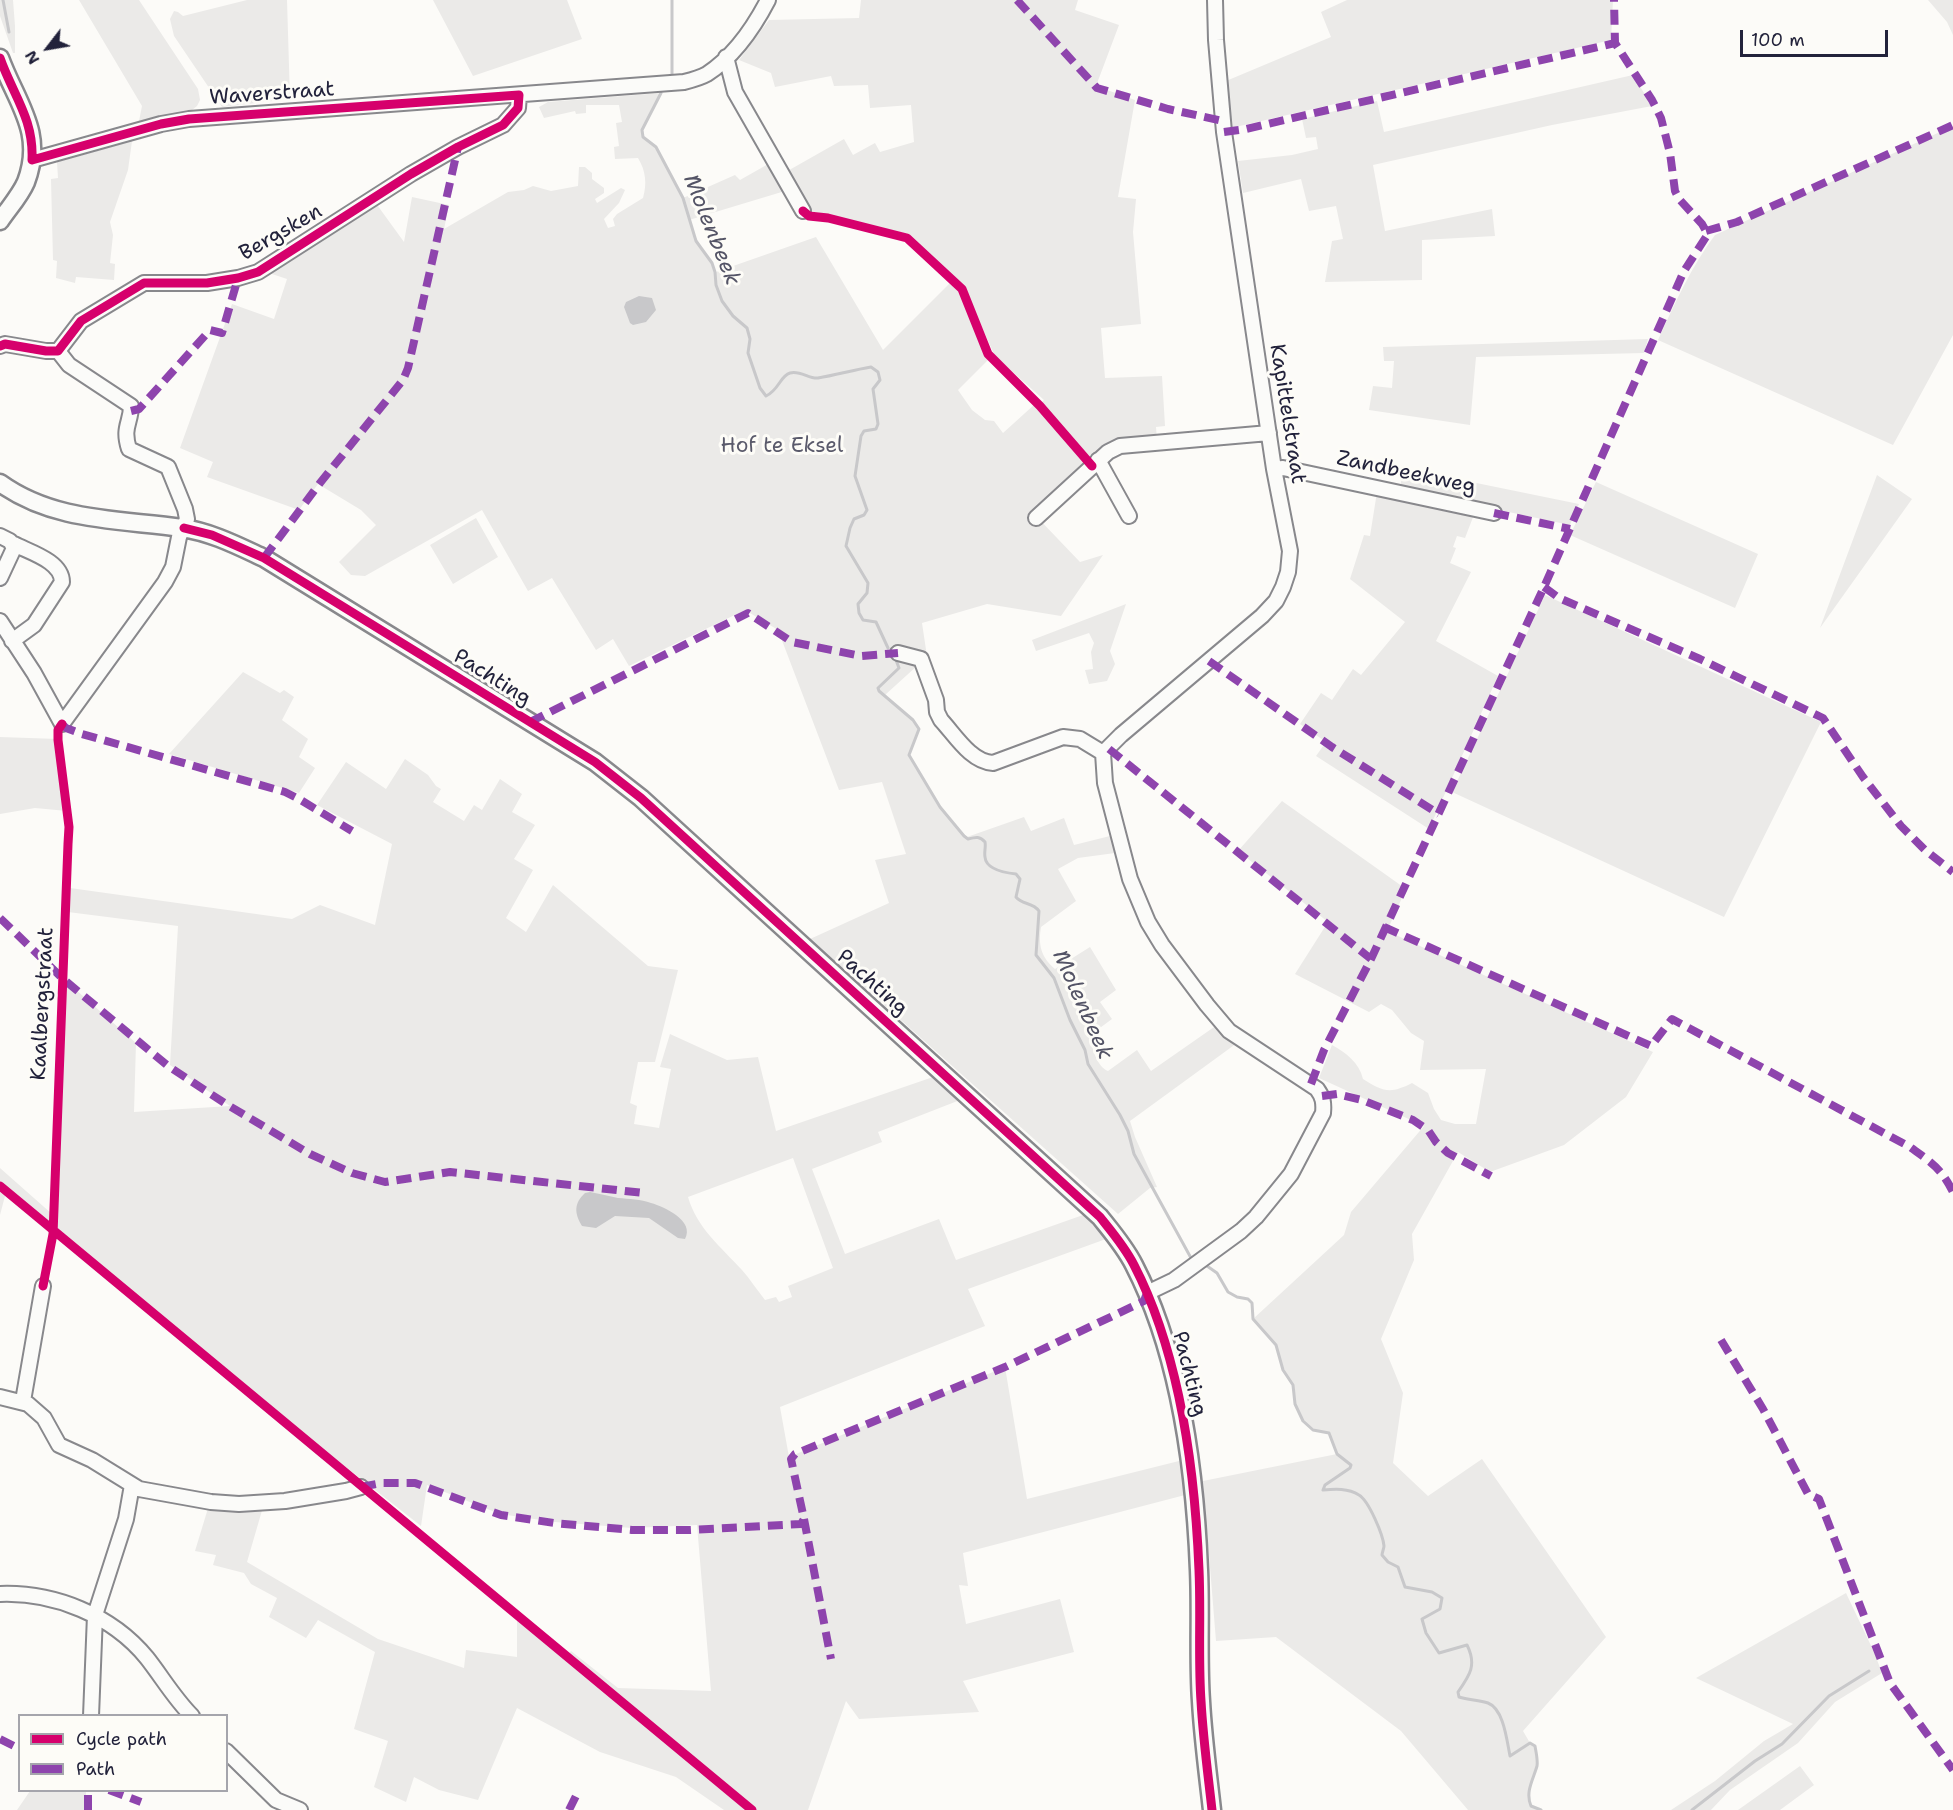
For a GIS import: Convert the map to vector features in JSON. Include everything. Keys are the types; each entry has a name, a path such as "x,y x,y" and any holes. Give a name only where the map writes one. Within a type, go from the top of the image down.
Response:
{"main road":[{"path":"0,58 27,117 33,146 32,160 25,184 0,222"},
{"name":"Pachting","path":"0,483 17,495 60,512 86,518 184,528 212,535 264,558 595,762 641,798 1100,1217 1130,1259 1147,1293 1170,1360 1195,1500 1199,1572 1201,1701 1212,1810"}],"street":[{"name":"Waverstraat","path":"32,160 161,124 189,119 684,82 706,74 726,57 760,15 768,0"},
{"name":"Kapittelstraat","path":"1103,753 1121,735 1262,616 1276,601 1288,572 1290,551 1274,469 1224,132 1215,0"},
{"path":"726,57 735,92 803,211"},
{"name":"Bergsken","path":"58,351 81,321 144,283 207,283 258,272 411,174 503,125 518,108 519,94"},
{"path":"0,621 34,673 62,724 165,582 173,567 179,537 187,519 168,466 133,451 127,445 126,428 131,406 69,364 58,351 2,345"},
{"path":"1036,518 1098,460 1120,446 1269,433"},
{"path":"1098,460 1129,516"},
{"name":"Zandbeekweg","path":"1274,469 1283,468 1494,513"},
{"path":"0,536 56,567 62,575 62,582 34,625 12,641"},
{"path":"0,578 14,544"},
{"path":"898,653 921,659 941,720 976,758 984,763 993,763 1063,737 1080,739 1103,753 1105,783 1130,879 1148,922 1162,945 1229,1031 1311,1084 1322,1096 1323,1113 1290,1174 1256,1217 1174,1280 1147,1293"},
{"path":"23,1401 44,1286"},
{"path":"0,1397 23,1401 44,1418 59,1445 101,1465 139,1489 175,1497 239,1504 285,1500 361,1487"},
{"path":"91,1714 95,1615 126,1519 132,1485"},
{"path":"0,1594 18,1593 57,1601 95,1615 129,1640 146,1656 190,1714"},
{"path":"228,1752 276,1800 300,1810"}],"green space":[{"path":"0,0 13,0 15,53 13,53 0,16"},
{"path":"79,0 139,0 198,89 200,100 197,106 192,110 139,121 142,106"},
{"path":"247,0 287,0 290,99 222,107 174,36 170,19 174,11 183,16"},
{"path":"433,0 567,0 582,39 473,76"},
{"path":"861,0 1078,0 1075,10 1119,25 1096,86 1135,100 1118,197 1136,199 1133,232 1141,324 1101,328 1105,378 1162,376 1165,426 1156,427 1157,440 1092,459 1041,403 1044,400 995,356 964,288 908,234 806,210 784,173 844,139 853,155 875,143 880,152 914,142 911,105 870,108 868,85 834,86 831,76 775,87 771,73 739,60 769,20 859,18"},
{"path":"1347,0 1613,0 1611,40 1231,128 1226,81 1331,37 1321,12"},
{"path":"1928,0 1953,0 1953,35 1947,22"},
{"path":"1633,75 1652,106 1552,125 1373,165 1385,231 1492,209 1495,236 1422,240 1422,280 1325,282 1332,241 1343,239 1336,206 1309,211 1301,179 1243,193 1238,161 1292,155 1318,149 1316,137 1306,138 1302,119 1377,101 1384,132"},
{"name":"Hof te Eksel","path":"661,93 642,130 643,137 656,147 683,198 735,175 740,180 770,163 785,191 689,220 694,235 716,272 816,237 883,350 951,282 960,292 989,359 958,390 972,410 985,420 994,421 1003,433 1035,404 1087,463 1035,515 1080,562 1103,555 1061,616 987,604 922,623 928,663 918,665 885,695 913,720 919,729 909,755 940,807 967,837 1024,817 1031,831 1064,818 1074,845 1110,836 1115,853 1078,858 1058,869 1076,901 1041,927 1040,939 1044,955 1055,969 1090,947 1116,990 1100,1002 1112,1019 1089,1036 1096,1056 1104,1069 1108,1071 1137,1050 1151,1071 1217,1025 1237,1043 1130,1121 1157,1187 1150,1188 1118,1214 810,939 889,903 875,860 906,854 882,782 839,790 778,630 745,610 629,666 613,639 596,650 552,578 528,591 482,510 365,576 351,575 339,562 376,525 361,510 318,484 299,510 207,477 213,462 180,448 232,304 274,319 287,279 266,272 375,202 404,242 412,197 449,205 444,229 508,192 533,186 551,191 578,186 579,167 585,167 592,173 592,179 604,188 604,193 595,199 597,203 621,188 625,190 619,203 604,219 608,228 615,226 613,219 617,214 643,198 645,188 643,168 638,158 615,159 614,147 619,146 616,123 622,122 619,105 586,105 586,113 576,114 575,111 544,118 539,107 548,102"},
{"path":"1953,126 1953,335 1893,445 1658,340 1691,273 1715,235"},
{"path":"132,141 128,170 110,222 113,235 110,263 115,264 114,280 76,277 75,283 56,278 57,261 53,260 51,179 58,178 57,162"},
{"path":"1648,339 1644,353 1476,357 1470,425 1369,410 1373,386 1392,388 1394,361 1384,361 1383,347"},
{"path":"1403,468 1579,504 1570,525 1400,489"},
{"path":"1877,475 1912,499 1820,628"},
{"path":"1596,482 1758,554 1735,608 1570,535"},
{"path":"1377,492 1475,512 1465,538 1457,536 1453,547 1456,548 1450,563 1471,572 1436,641 1498,676 1429,829 1316,756 1326,742 1300,724 1321,693 1332,700 1353,669 1361,675 1405,622 1350,579 1364,535 1370,536"},
{"path":"476,518 498,557 453,584 430,545"},
{"path":"1545,595 1821,722 1724,917 1452,792"},
{"path":"1126,604 1110,651 1115,664 1107,681 1089,684 1085,670 1093,669 1091,652 1094,643 1089,633 1036,651 1032,640"},
{"path":"243,672 280,693 284,690 294,697 282,720 308,739 299,757 315,768 299,793 169,754"},
{"path":"0,737 58,739 67,811 35,808 0,814"},
{"path":"405,759 428,775 441,789 433,802 464,821 474,805 482,810 500,779 522,794 512,812 535,825 514,859 533,870 506,918 526,932 553,885 648,966 678,970 655,1062 638,1062 630,1103 637,1106 634,1124 659,1128 671,1069 660,1067 670,1034 727,1060 758,1057 776,1131 936,1076 960,1100 878,1132 882,1142 812,1169 845,1254 939,1219 956,1260 1083,1215 1106,1239 968,1289 985,1326 780,1407 789,1457 1005,1367 1027,1499 1179,1461 1185,1495 963,1553 968,1586 959,1585 966,1624 1060,1599 1074,1652 963,1681 979,1712 859,1719 846,1701 808,1810 724,1810 676,1777 600,1752 517,1708 478,1800 439,1790 414,1777 406,1802 374,1787 388,1741 354,1729 375,1652 318,1620 306,1638 269,1617 277,1598 251,1584 244,1573 213,1565 216,1555 195,1551 209,1505 263,1507 247,1562 378,1639 464,1668 466,1650 517,1657 517,1619 565,1659 571,1651 618,1688 711,1691 697,1525 632,1528 555,1522 500,1514 427,1485 421,1526 328,1453 322,1459 56,1237 66,981 136,1043 134,1112 230,1106 170,1065 178,926 68,912 70,888 292,919 320,905 375,925 392,844 317,805 346,762 386,789","holes":["793,1158 833,1268 788,1286 792,1297 779,1302 776,1297 765,1300 745,1273 704,1228 688,1197"]},
{"path":"1282,801 1406,889 1387,931 1653,1052 1626,1097 1564,1145 1490,1172 1458,1152 1412,1234 1414,1260 1381,1339 1403,1393 1393,1463 1428,1496 1482,1459 1606,1637 1523,1731 1530,1743 1535,1746 1537,1759 1529,1791 1530,1801 1532,1806 1541,1810 1468,1810 1401,1731 1276,1637 1216,1641 1203,1481 1337,1454 1329,1433 1313,1430 1303,1421 1295,1404 1293,1385 1283,1370 1276,1345 1253,1319 1344,1235 1351,1212 1424,1126 1319,1078 1332,1045 1351,1059 1363,1079 1376,1087 1387,1090 1398,1089 1412,1083 1428,1093 1441,1120 1455,1124 1476,1124 1486,1069 1420,1070 1424,1041 1411,1033 1392,1010 1381,1004 1369,1012 1295,974 1328,922 1238,851"},
{"path":"0,1168 52,1214 52,1224 10,1189 5,1196 0,1215"},
{"path":"1846,1593 1882,1673 1835,1702 1798,1743 1730,1790 1711,1810 1671,1810 1715,1781 1764,1741 1793,1724 1696,1678"},
{"path":"1800,1766 1814,1785 1780,1810 1738,1810"},
{"path":"29,1792 86,1792 86,1810 17,1810"}],"shaded area":[{"path":"639,296 652,298 656,310 646,322 633,325 624,307 626,302"},
{"path":"585,1193 643,1201 664,1208 677,1216 686,1226 685,1239 678,1238 649,1218 615,1216 596,1228 582,1226 578,1217 577,1204"}],"waterway":[{"path":"3,0 9,32"},
{"name":"Molenbeek","path":"672,0 672,75"},
{"name":"Molenbeek","path":"661,93 642,130 643,137 656,147 683,198 696,241 712,263 722,301 733,316 747,328 750,339 748,353 760,388 766,396 790,373 818,378 871,367 878,372 880,380 873,389 878,424 876,429 864,431 861,436 855,476 867,510 864,515 854,519 846,546 868,583 867,593 858,604 859,613 863,620 876,622 888,648"},
{"name":"Molenbeek","path":"896,660 899,668 878,688 913,720 919,729 909,755 940,807 964,836 968,839 983,840 985,857 989,865 997,870 1016,874 1020,879 1016,897 1039,911 1036,955 1054,978 1070,1020 1085,1050 1088,1064 1120,1115 1128,1131 1134,1154 1191,1258"},
{"name":"Molenbeek","path":"1207,1266 1217,1273 1228,1292 1248,1299 1252,1303 1253,1319 1276,1345 1283,1370 1293,1385 1295,1404 1303,1421 1313,1430 1329,1433 1337,1454 1351,1465 1325,1485 1323,1490 1346,1490 1363,1498 1381,1534 1384,1546 1382,1555 1388,1562 1398,1567 1405,1587 1432,1592 1442,1598 1440,1609 1422,1619 1426,1633 1439,1653 1467,1645 1472,1664 1469,1675 1458,1692 1459,1697 1485,1702 1493,1706 1504,1726 1510,1756 1530,1743 1535,1746 1537,1766 1530,1786 1529,1801 1531,1806 1541,1810"},
{"path":"1692,1810 1755,1761 1782,1744 1829,1696 1869,1671"}],"marked path":[{"path":"1017,0 1097,88 1168,109 1223,121"},
{"path":"1311,1084 1324,1050 1371,959 1544,587 1684,271 1706,237 1702,224 1679,199 1675,191 1670,153 1661,118 1615,43 1614,0"},
{"path":"1224,132 1246,129 1615,43"},
{"path":"1706,231 1737,222 1953,125"},
{"path":"264,558 320,483 403,380 408,368 458,147"},
{"path":"131,411 139,409 210,330 222,333 238,278"},
{"path":"1494,513 1570,529"},
{"path":"1544,587 1559,598 1700,659 1823,718 1863,777 1901,826 1925,850 1953,872"},
{"path":"530,722 748,613 792,642 861,656 898,653"},
{"path":"1209,661 1332,747 1439,814"},
{"path":"62,724 82,734 285,792 352,831"},
{"path":"1109,749 1371,959"},
{"path":"0,918 62,978 168,1066 310,1154 352,1173 385,1182 450,1172 644,1193"},
{"path":"1384,927 1651,1046 1672,1019 1910,1147 1935,1166 1953,1192"},
{"path":"1322,1096 1337,1094 1362,1100 1413,1120 1428,1130 1436,1142 1448,1153 1491,1176"},
{"path":"361,1487 382,1483 415,1483 501,1515 554,1523 632,1530 690,1530 801,1524 804,1519 791,1459 795,1454 1005,1367 1144,1301 1147,1293"},
{"path":"1721,1340 1763,1409 1808,1494 1819,1499 1890,1683 1953,1770"},
{"path":"804,1519 831,1659"},
{"path":"0,1739 18,1748"},
{"path":"88,1792 88,1810"},
{"path":"114,1792 141,1802"},
{"path":"569,1810 577,1794"}],"cycle path":[{"path":"0,58 26,119 32,145 32,160 161,124 189,119 519,95 518,108 503,125 411,174 258,272 207,283 144,283 81,321 58,351 5,344 0,346"},
{"path":"803,211 809,216 828,218 907,238 962,289 988,354 1040,406 1092,466"},
{"path":"184,528 212,535 264,558 595,762 641,798 1100,1217 1109,1228 1130,1258 1150,1300 1163,1336 1174,1375 1189,1453 1200,1586 1201,1701 1212,1810"},
{"name":"Kaalbergstraat","path":"43,1286 53,1234 69,827 58,740 58,730 62,724"},
{"path":"0,1186 752,1810"}]}
